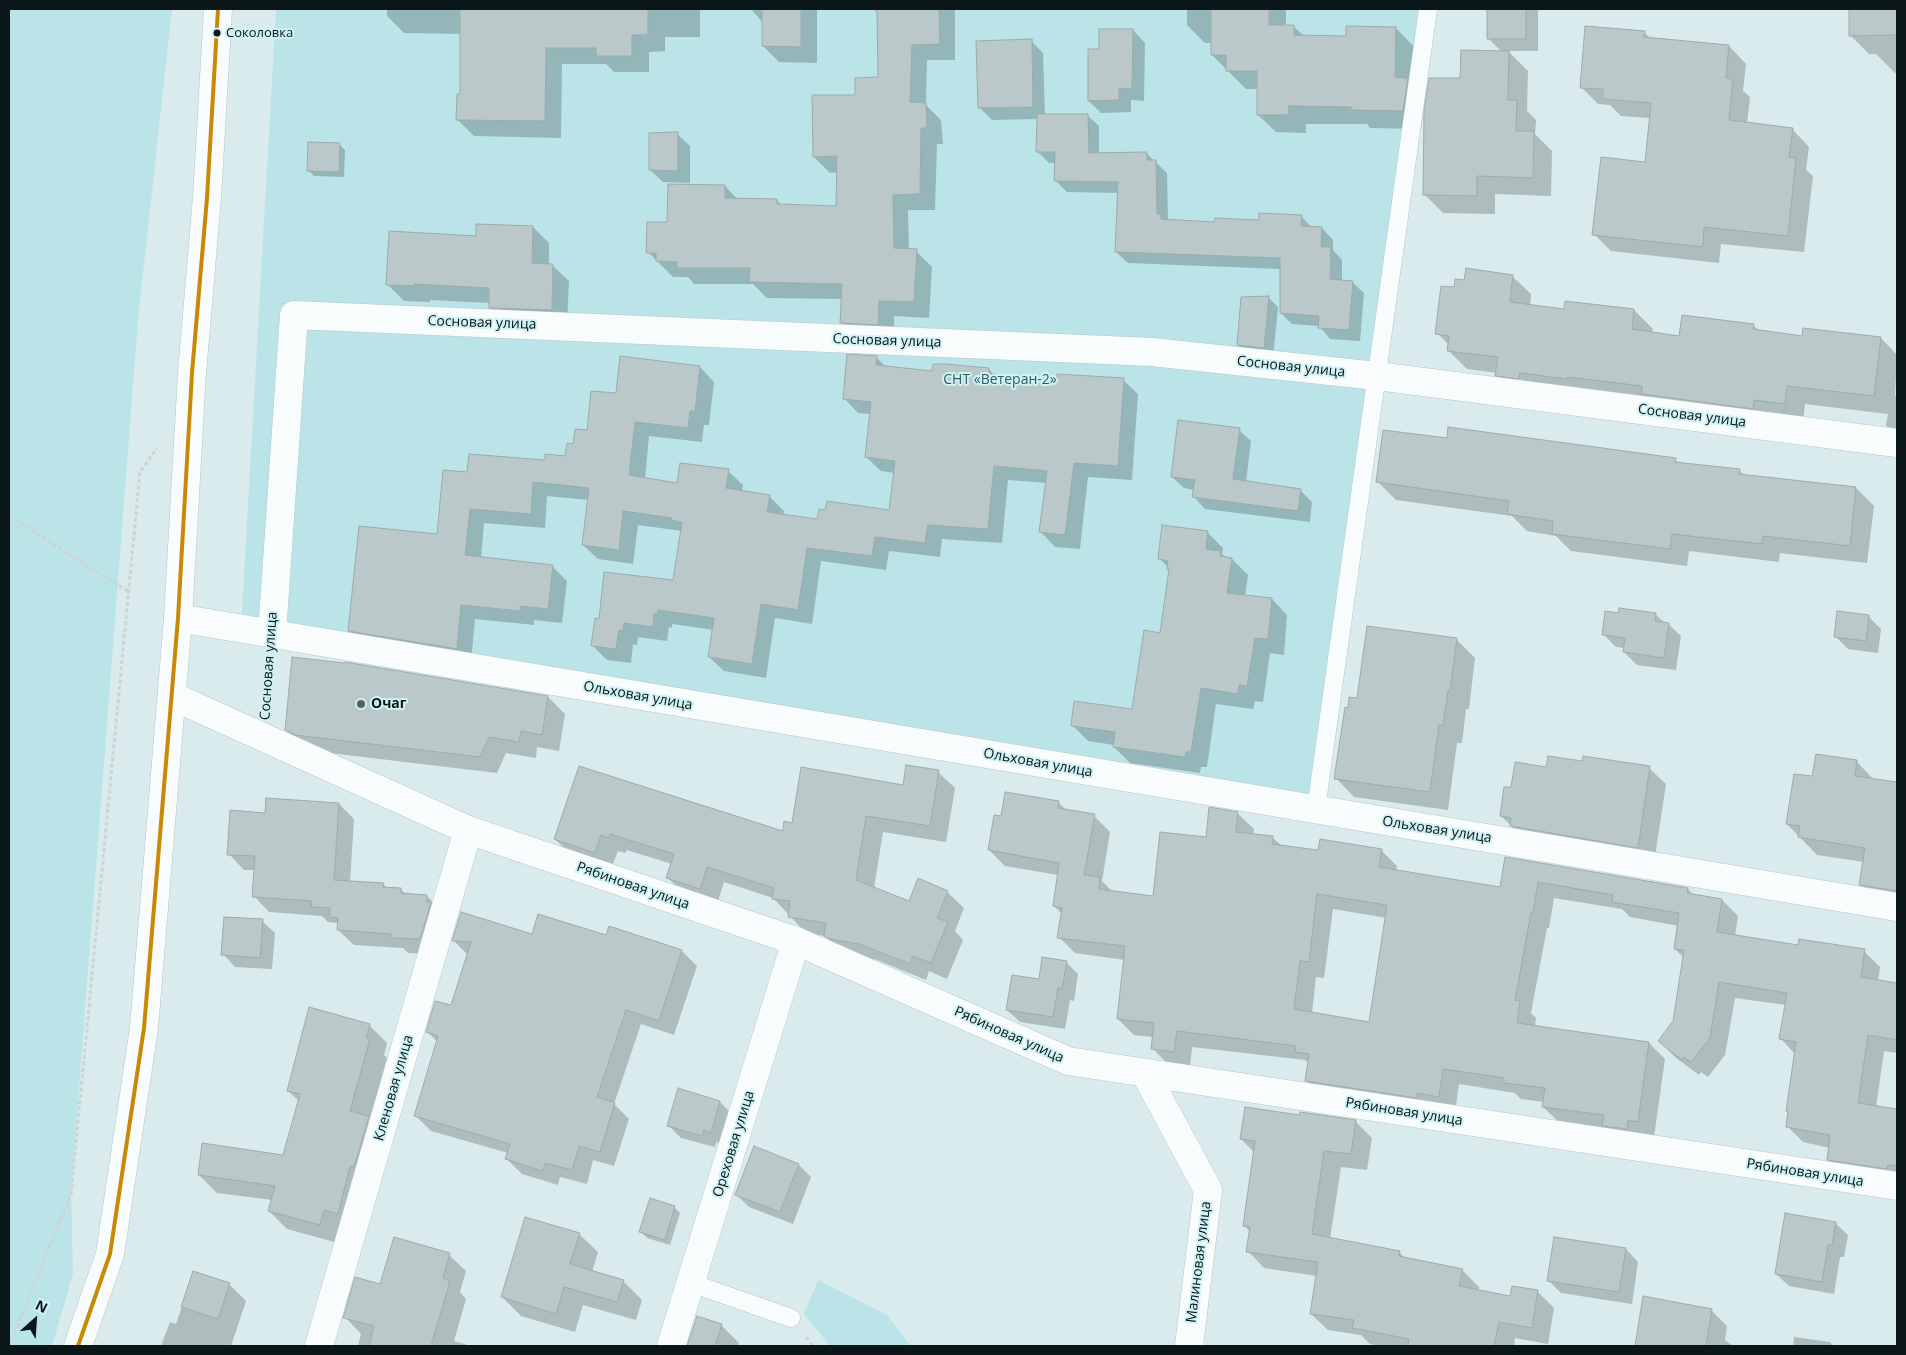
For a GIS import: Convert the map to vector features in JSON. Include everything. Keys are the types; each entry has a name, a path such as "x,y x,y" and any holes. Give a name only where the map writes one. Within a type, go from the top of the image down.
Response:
{"street":[{"path":"78,1346 110,1254 144,1028 178,618 192,373 207,198 218,9"},
{"name":"Сосновая улица","path":"272,634 294,315 1152,352 1377,376 1897,443"},
{"name":"Ольховая улица","path":"178,618 1897,907"},
{"name":"Рябиновая улица","path":"172,696 468,830 796,941 1068,1061 1897,1186"},
{"name":"Кленовая улица","path":"319,1346 468,830"},
{"name":"Ореховая улица","path":"671,1346 796,941"},
{"name":"Малиновая улица","path":"1145,1073 1208,1190 1189,1346"}],"lane":[{"path":"1316,810 1428,9"},
{"path":"691,1283 791,1318"}],"path":[{"path":"9,1345 71,1194 140,472 161,443"},
{"path":"9,516 128,591"},
{"name":"Сосновая улица","path":"264,738 272,634"}],"green space":[{"path":"9,9 172,9 138,319 71,1194 73,1274 52,1346 9,1346"},
{"name":"СНТ «Ветеран-2»","path":"276,9 1428,9 1316,809 241,629"},
{"path":"818,1280 887,1315 911,1346 830,1346 804,1314"}],"building":[{"path":"460,9 648,9 648,35 632,35 632,56 596,56 596,48 546,48 545,121 456,120 457,94 460,94"},
{"path":"762,9 801,9 801,47 762,46"},
{"path":"877,9 939,9 940,44 912,45 910,102 926,103 927,128 921,128 920,194 893,195 894,248 917,249 914,302 879,301 878,325 840,323 842,284 749,282 750,268 677,268 677,262 656,261 656,253 646,253 647,222 667,222 668,184 725,185 725,198 777,199 777,204 836,206 837,156 813,157 812,95 855,95 855,78 878,77"},
{"path":"1211,9 1269,9 1269,25 1294,25 1294,35 1346,36 1346,26 1396,27 1395,77 1408,78 1403,111 1351,110 1351,107 1289,106 1288,115 1257,115 1257,71 1226,71 1226,55 1211,55"},
{"path":"1487,9 1526,9 1526,39 1487,39"},
{"path":"1849,9 1897,9 1897,35 1849,36"},
{"path":"1585,26 1645,31 1644,37 1729,45 1726,78 1733,79 1729,120 1793,128 1789,157 1796,158 1788,236 1704,227 1703,247 1592,235 1601,157 1645,162 1651,103 1603,99 1603,89 1580,88"},
{"path":"1099,29 1133,29 1132,89 1119,88 1119,100 1088,101 1088,49 1099,49"},
{"path":"1032,39 1033,107 978,108 976,41"},
{"path":"1461,50 1509,51 1508,100 1517,100 1516,131 1534,131 1533,178 1477,176 1477,196 1423,195 1424,111 1429,78 1460,78"},
{"path":"1037,114 1088,114 1089,153 1147,152 1147,160 1156,160 1157,214 1161,214 1161,219 1214,222 1215,218 1259,220 1259,213 1302,215 1301,226 1322,227 1321,247 1331,247 1330,279 1353,281 1349,330 1318,328 1319,316 1280,313 1280,258 1115,252 1118,182 1054,181 1055,152 1036,152"},
{"path":"678,132 678,171 649,170 649,133"},
{"path":"308,142 340,143 339,172 307,171"},
{"path":"476,224 533,226 532,263 553,264 552,310 489,308 489,288 414,284 414,286 386,285 389,231 476,236"},
{"path":"1466,268 1513,275 1510,302 1564,309 1565,301 1634,309 1632,329 1679,336 1682,315 1754,324 1753,329 1802,336 1803,328 1881,337 1874,396 1787,386 1785,404 1754,400 1753,409 1642,394 1642,386 1520,373 1519,379 1495,376 1498,357 1447,351 1449,336 1435,334 1441,286 1454,287 1455,279 1464,280"},
{"path":"1269,296 1264,348 1237,345 1241,297"},
{"path":"847,354 877,356 876,365 932,371 933,364 945,364 989,368 989,374 1057,380 1057,374 1124,378 1118,466 1074,463 1065,535 1039,532 1047,471 994,466 988,529 928,525 925,543 875,537 872,556 807,548 798,610 761,604 752,664 708,657 714,618 658,610 657,614 654,613 653,627 624,623 623,631 619,630 616,649 591,646 595,618 599,619 604,572 673,580 682,522 671,520 672,518 623,511 619,550 582,545 589,488 533,482 531,514 470,509 465,555 553,565 548,609 520,606 520,611 461,605 457,649 348,631 359,526 437,534 443,470 467,472 469,454 545,460 545,454 565,456 567,443 573,444 575,429 587,430 591,391 616,393 620,356 700,366 695,411 690,411 688,428 635,422 629,475 677,483 680,463 729,469 726,488 770,495 767,512 817,519 819,509 825,510 827,501 889,510 895,461 865,457 871,402 843,399"},
{"path":"1178,420 1240,428 1233,479 1301,489 1298,511 1192,497 1195,480 1171,477"},
{"path":"1448,427 1676,458 1675,462 1740,469 1739,474 1856,487 1850,546 1763,536 1762,544 1672,534 1670,549 1552,534 1553,521 1507,514 1509,501 1376,482 1383,430 1447,438"},
{"path":"1162,525 1208,531 1206,549 1221,551 1220,556 1232,558 1227,593 1272,598 1268,639 1255,638 1247,686 1239,685 1238,694 1201,688 1191,752 1186,752 1185,757 1113,747 1115,732 1071,726 1074,701 1132,709 1144,630 1160,633 1169,569 1167,569 1168,561 1158,559"},
{"path":"1619,608 1656,613 1655,621 1669,623 1664,658 1623,652 1625,638 1602,635 1605,611 1618,613"},
{"path":"1837,611 1869,615 1866,641 1834,637"},
{"path":"1367,626 1457,638 1450,691 1448,691 1443,725 1439,725 1430,792 1334,779 1345,707 1348,708 1349,697 1357,698"},
{"name":"Очаг","path":"292,657 345,662 548,696 542,735 521,731 519,742 489,737 480,757 295,735 285,730"},
{"path":"1816,754 1857,760 1855,776 1897,782 1897,891 1859,885 1865,848 1798,837 1800,826 1786,824 1794,774 1812,776"},
{"path":"1548,756 1582,761 1583,756 1650,766 1638,848 1510,826 1511,818 1500,816 1504,787 1511,787 1515,762 1546,767"},
{"path":"906,765 939,770 930,826 866,816 856,880 909,901 918,878 948,891 937,918 948,922 931,963 913,956 910,964 859,944 830,939 824,936 826,923 788,917 790,901 772,899 774,888 707,867 700,889 666,878 674,854 610,834 609,838 601,835 595,853 554,839 579,766 783,831 784,821 792,823 801,767 903,785"},
{"path":"1005,792 1059,801 1058,808 1095,814 1084,875 1100,877 1099,889 1153,896 1160,832 1206,837 1209,807 1238,812 1236,832 1273,836 1272,844 1318,850 1320,839 1382,849 1379,867 1500,887 1505,857 1688,888 1687,893 1722,899 1717,932 1798,945 1799,939 1865,949 1861,977 1897,983 1897,1040 1868,1035 1858,1103 1897,1109 1897,1166 1888,1165 1887,1169 1827,1160 1830,1135 1786,1127 1788,1111 1786,1111 1796,1042 1779,1039 1787,993 1719,982 1710,1038 1691,1062 1684,1057 1682,1060 1658,1041 1673,1021 1684,950 1674,949 1679,913 1612,902 1613,895 1538,882 1515,1000 1520,1001 1517,1023 1649,1042 1638,1122 1628,1120 1627,1129 1602,1126 1604,1115 1542,1107 1545,1088 1504,1083 1504,1078 1443,1069 1439,1097 1417,1093 1417,1098 1305,1081 1309,1054 1295,1052 1296,1046 1177,1031 1174,1052 1151,1049 1154,1023 1117,1019 1125,946 1057,938 1062,908 1053,906 1059,863 988,850 994,815 1001,816","holes":["1317,894 1387,905 1369,1022 1294,1009 1300,961 1309,962"]},
{"path":"266,798 339,803 334,880 384,883 383,887 401,888 401,893 427,895 427,902 431,903 420,939 391,938 391,934 337,930 338,918 330,917 330,908 311,907 312,901 252,897 255,856 227,855 230,810 265,813"},
{"path":"461,912 532,934 538,914 606,935 609,926 682,950 659,1021 626,1010 597,1097 615,1103 600,1152 579,1146 572,1170 545,1163 543,1171 505,1159 510,1144 414,1116 438,1036 426,1032 435,1001 451,1005 471,942 452,941"},
{"path":"224,917 263,919 260,958 221,955"},
{"path":"1042,957 1067,961 1062,989 1058,988 1053,1017 1006,1010 1012,975 1039,979"},
{"path":"309,1007 370,1024 366,1038 370,1039 350,1111 369,1116 354,1167 350,1166 338,1214 324,1210 320,1225 268,1211 275,1186 198,1175 202,1143 283,1155 300,1094 287,1091"},
{"path":"678,1088 720,1101 711,1133 704,1130 702,1136 667,1126"},
{"path":"1245,1107 1300,1115 1300,1112 1356,1120 1351,1154 1324,1151 1312,1234 1400,1251 1399,1256 1463,1269 1459,1286 1510,1296 1512,1286 1538,1290 1532,1328 1499,1322 1494,1346 1408,1346 1409,1339 1352,1328 1354,1320 1310,1314 1318,1262 1246,1252 1250,1227 1243,1226 1255,1141 1240,1139"},
{"path":"754,1146 799,1164 780,1212 735,1195"},
{"path":"650,1198 675,1206 665,1240 639,1232"},
{"path":"1785,1213 1836,1222 1832,1245 1828,1245 1822,1282 1775,1274"},
{"path":"525,1217 580,1233 570,1264 624,1280 617,1302 564,1287 556,1314 501,1297"},
{"path":"394,1237 450,1253 443,1278 450,1281 431,1346 369,1346 374,1326 343,1318 355,1277 380,1284"},
{"path":"1554,1237 1626,1248 1619,1292 1547,1281"},
{"path":"193,1271 230,1283 218,1319 181,1307"},
{"path":"1643,1296 1712,1309 1706,1346 1635,1346"},
{"path":"697,1316 722,1324 715,1346 687,1346"}],"transit line":[{"path":"78,1346 110,1254 144,1028 178,618 192,373 207,198 218,9"}],"place":[{"name":"Соколовка","path":"217,33"},
{"name":"Очаг","path":"361,704"}]}
